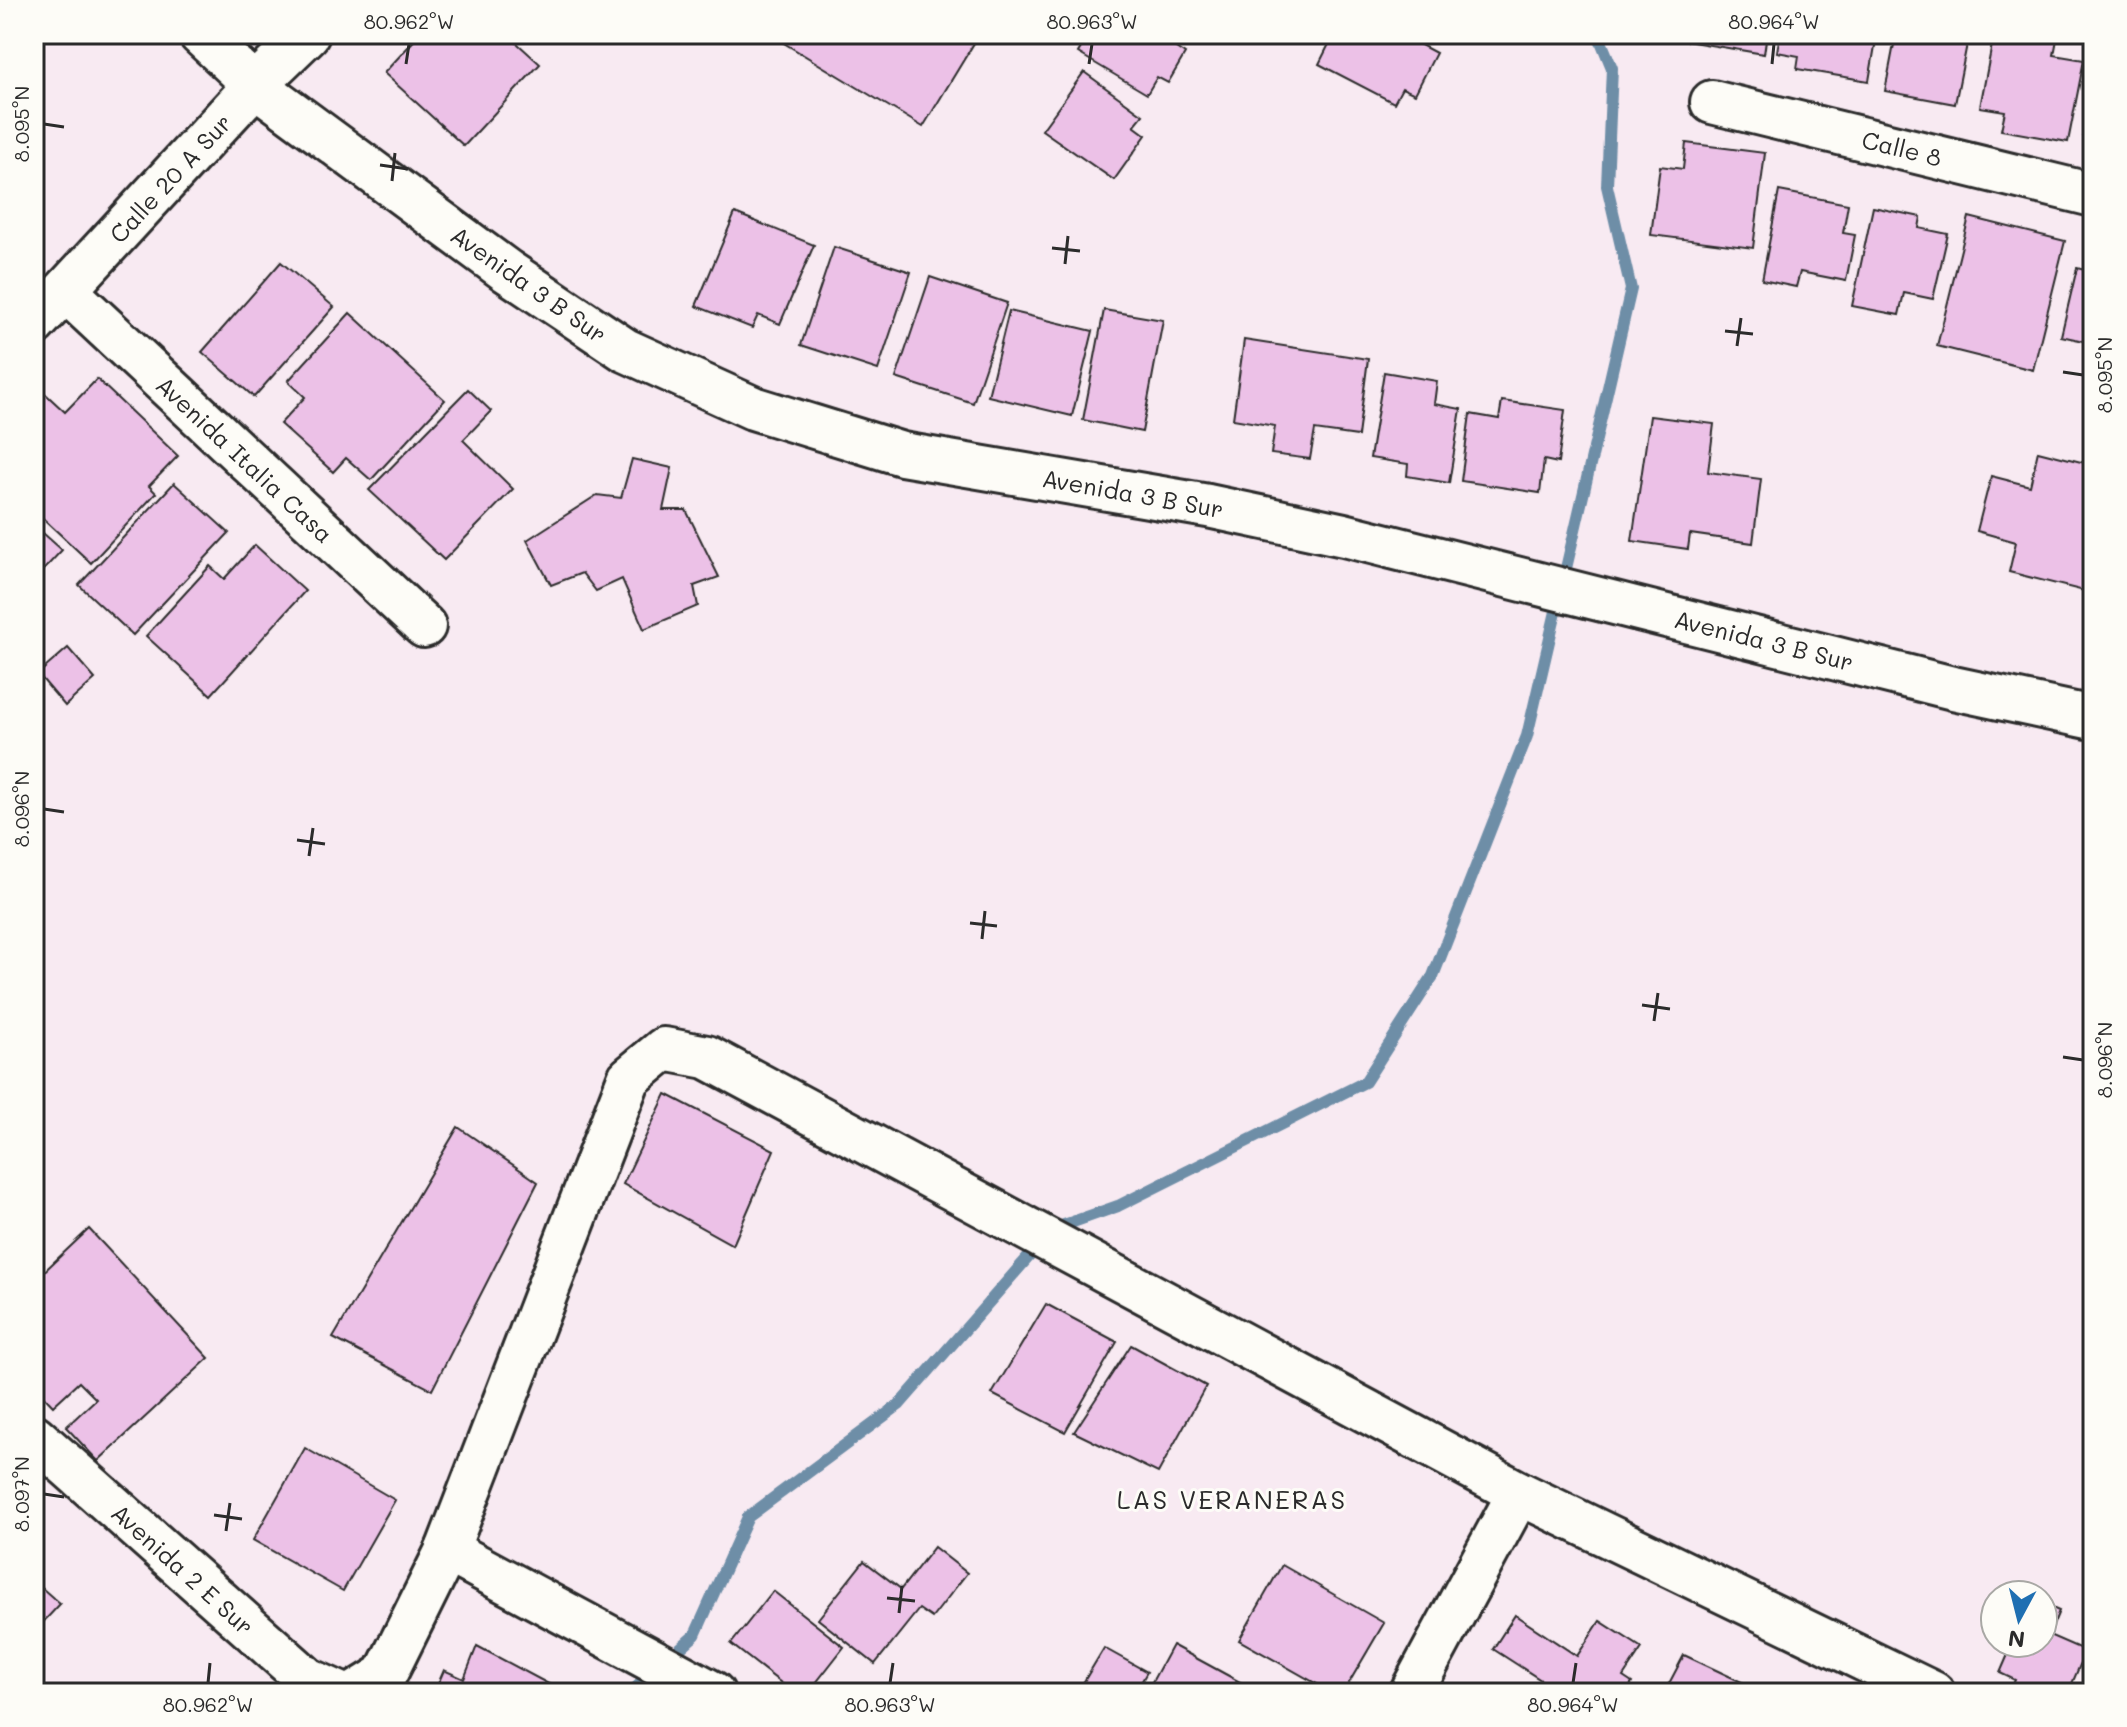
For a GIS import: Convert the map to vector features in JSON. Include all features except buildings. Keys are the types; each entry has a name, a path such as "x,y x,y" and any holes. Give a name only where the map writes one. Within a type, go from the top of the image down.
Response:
{"street":[{"name":"Avenida 3 B Sur","path":"200,34 255,85 507,271 625,350 753,408 902,454 1208,506 1344,535 1953,688 2093,718"},
{"name":"Calle 20 A Sur","path":"34,324 255,85 308,34"},
{"name":"Calle 8","path":"1712,102 2093,195"},
{"name":"Avenida Italia Casa","path":"66,291 424,626"},
{"path":"356,1693 385,1675 447,1550 629,1078 664,1049 707,1057 1519,1493 1933,1693"},
{"name":"Avenida 2 E Sur","path":"34,1436 307,1679 338,1693"},
{"path":"1411,1693 1519,1493"},
{"path":"447,1550 713,1693"}],"waterway":[{"path":"630,1693 695,1635 748,1517 899,1405 1053,1229 1118,1206 1365,1082 1433,976 1527,736 1631,289 1607,186 1612,68 1598,34"}],"district":[{"name":"LAS VERANERAS","path":"1232,1499"}]}
